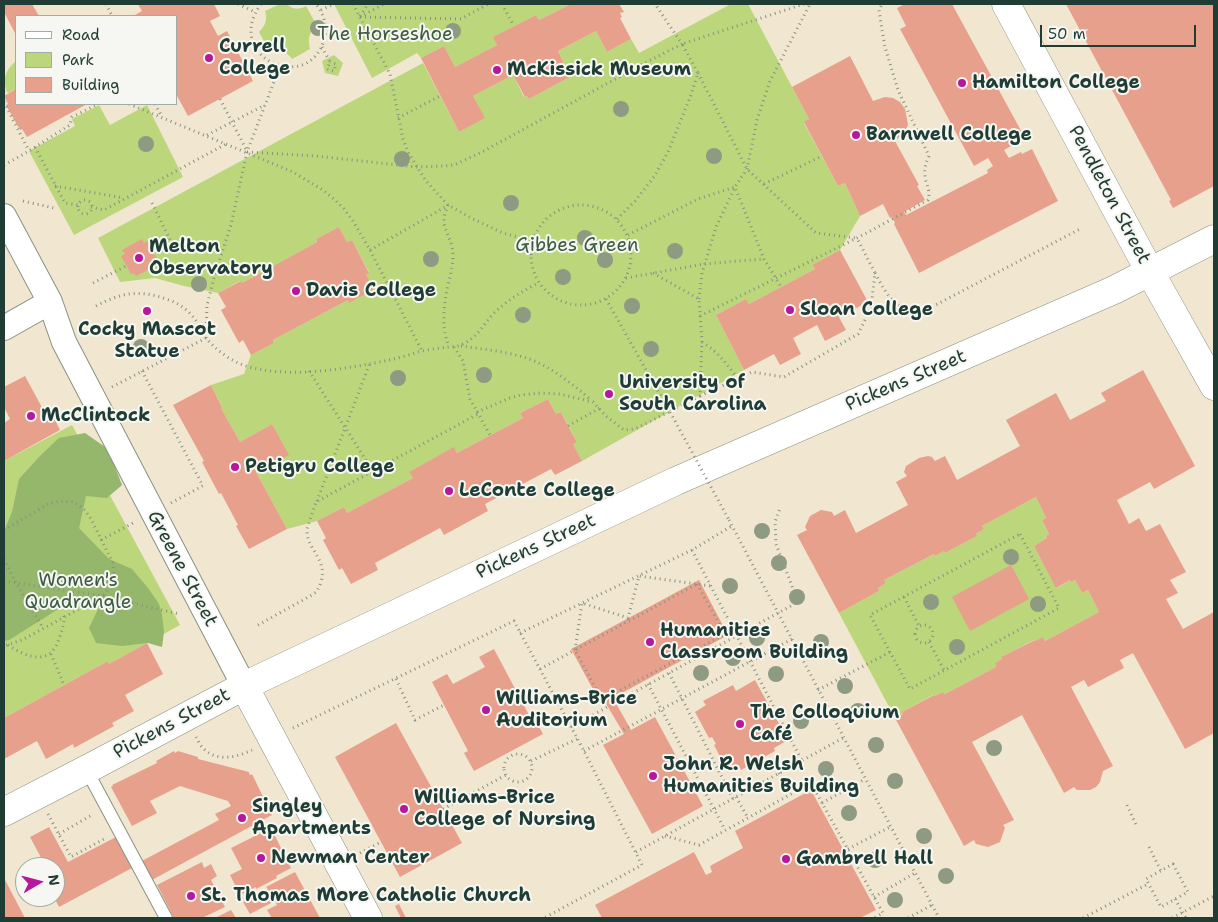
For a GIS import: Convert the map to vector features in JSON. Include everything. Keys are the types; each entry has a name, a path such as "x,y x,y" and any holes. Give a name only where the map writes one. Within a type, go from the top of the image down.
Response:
{"street":[{"name":"Pendleton Street","path":"1006,4 1150,272 1214,386"},
{"name":"Greene Street","path":"4,216 50,302 64,342 368,918"},
{"name":"Pickens Street","path":"4,812 244,686 676,480 1114,290 1214,239"},
{"path":"4,328 50,302"}],"lane":[{"path":"86,769 166,918"}],"path":[{"path":"238,4 255,12"},
{"path":"261,4 255,12 252,22 251,34 254,45 269,62 280,66 292,67 304,64 315,57 322,47 326,35 326,22 316,4"},
{"path":"321,10 334,4"},
{"path":"353,4 390,74 403,139 416,167 448,205 503,233 532,241"},
{"path":"360,17 368,4"},
{"path":"360,17 384,4"},
{"path":"360,17 461,19 488,4"},
{"path":"502,4 514,26"},
{"path":"655,4 682,44 747,169 816,232 857,238"},
{"path":"247,152 316,156 416,167 454,165 682,44 804,4"},
{"path":"700,396 702,341 699,298 704,264 716,226 735,187 747,169 757,120 770,82 810,4"},
{"path":"700,316 857,238 928,200 930,193 925,178 925,167 929,156 898,90 885,48 879,10 882,4"},
{"path":"322,47 330,62"},
{"path":"206,338 207,305 231,225 247,152 280,66"},
{"path":"617,219 654,178 668,152 698,73"},
{"path":"4,91 4,95"},
{"path":"398,118 440,96"},
{"path":"220,99 247,152"},
{"path":"4,102 29,151"},
{"path":"4,165 70,125 72,117 96,105"},
{"path":"131,105 293,172 323,190 344,209 353,221 422,351"},
{"path":"156,105 162,118"},
{"path":"207,136 265,105"},
{"path":"91,207 104,210 227,144"},
{"path":"35,147 65,203 78,205"},
{"path":"764,184 822,156"},
{"path":"56,186 125,198"},
{"path":"628,235 698,198 735,187"},
{"path":"735,187 764,259 781,287"},
{"path":"78,205 83,200 87,200 91,207"},
{"path":"23,201 54,208"},
{"path":"152,203 170,240 152,251"},
{"path":"576,204 590,205 605,210 617,219 628,235 632,259 624,282 616,292 592,305 576,306 562,302 549,294 538,283 532,270 530,255 532,241 538,227 548,216 561,208 576,204"},
{"path":"78,205 80,211 84,213 88,212 91,207"},
{"path":"370,250 448,205"},
{"path":"448,205 444,215 444,223 452,242 453,266 447,290 444,315 445,336 449,346"},
{"path":"857,238 886,294 896,304 910,310 920,311 928,309 1080,229"},
{"path":"626,278 704,264 764,259"},
{"path":"93,283 126,266"},
{"path":"653,273 699,298"},
{"path":"96,306 123,295 154,294 180,305 186,310 218,351 245,366 276,371 329,370 391,360 449,346 461,346 523,357 537,362 565,380 624,430 639,427 752,372 784,377 858,334 871,308 875,273"},
{"path":"461,346 471,340 492,316 517,294 538,283"},
{"path":"606,299 729,520 939,918"},
{"path":"125,380 206,338"},
{"path":"702,341 722,358 737,378"},
{"path":"454,346 463,361 470,399 490,436"},
{"path":"258,625 312,595 320,585 323,575 321,564 308,539 307,529 370,363"},
{"path":"142,371 204,485 166,506"},
{"path":"309,371 373,471"},
{"path":"316,502 478,413 510,398 532,394 560,394 593,402"},
{"path":"568,426 600,408"},
{"path":"4,530 48,504 60,501 74,502 85,510 91,519 114,564 112,583 103,596 22,640 6,646"},
{"path":"570,727 798,602 776,544 775,522 780,508"},
{"path":"102,540 140,520"},
{"path":"520,632 692,550 732,526"},
{"path":"1020,534 1060,608 910,689 870,615 904,597 1020,534"},
{"path":"692,550 802,761"},
{"path":"4,559 43,628"},
{"path":"640,576 711,586"},
{"path":"582,604 628,618 640,576"},
{"path":"4,581 103,596 178,614"},
{"path":"697,584 728,640"},
{"path":"540,669 697,584"},
{"path":"904,597 920,626"},
{"path":"582,604 575,650 606,707"},
{"path":"6,646 37,657 51,654 56,648 64,624 64,616"},
{"path":"293,728 514,621 584,751 642,865 544,918"},
{"path":"927,624 932,628 934,634 929,642 919,642 916,638 916,629 927,624"},
{"path":"602,700 725,634"},
{"path":"584,751 792,640"},
{"path":"929,642 944,670"},
{"path":"818,690 890,652"},
{"path":"51,654 64,685"},
{"path":"669,673 735,798 748,818"},
{"path":"396,678 415,720 444,705"},
{"path":"648,684 725,830"},
{"path":"194,734 203,749 218,756 234,757 252,750"},
{"path":"636,852 843,738"},
{"path":"531,761 577,739"},
{"path":"520,754 531,761 532,771 527,779 518,782 506,775 504,766 511,755 520,754"},
{"path":"779,773 792,794"},
{"path":"444,809 506,775"},
{"path":"822,803 865,779"},
{"path":"665,836 699,845 811,783 883,913 874,918"},
{"path":"1127,805 1137,827"},
{"path":"46,811 71,857 106,838 102,830"},
{"path":"58,834 94,814"},
{"path":"848,849 890,827"},
{"path":"360,853 381,842"},
{"path":"1149,847 1161,871"},
{"path":"1173,864 1188,892 1161,907 1146,879 1161,871 1173,864"},
{"path":"874,897 915,873"},
{"path":"1083,918 1148,884"},
{"path":"1172,918 1214,896"},
{"path":"1176,899 1186,918"},
{"path":"908,918 932,905"}],"green space":[{"path":"280,4 287,4 296,9 306,6 317,26 309,36 310,49 292,59 282,51 270,52 259,32 265,23 265,11"},
{"name":"The Horseshoe","path":"334,4 571,4 539,20 536,15 494,37 497,45 455,67 444,46 421,58 417,53 372,78"},
{"name":"Gibbes Green","path":"731,4 748,4 809,119 804,123 838,186 845,183 860,216 840,250 812,265 815,269 749,304 746,299 716,315 744,370 582,461 573,444 577,442 561,412 556,414 548,399 520,413 523,418 457,453 454,448 409,472 413,478 347,513 344,507 317,521 287,529 256,472 288,455 272,424 240,442 221,408 222,406 211,385 244,374 251,355 274,343 273,340 348,300 349,302 369,272 352,240 347,242 339,227 316,239 317,242 242,283 240,281 218,293 155,278 120,282 98,238 423,63 459,132 484,118 473,96 513,75 524,97 527,96 529,99 570,77 558,51 596,31 607,52 631,39 639,53"},
{"path":"334,55 343,63 338,76 325,73 322,61"},
{"path":"15,62 15,90 8,93 5,80 10,68"},
{"path":"99,105 110,125 147,105 183,177 74,235 29,151 75,126 72,119"},
{"name":"Women's Quadrangle","path":"72,425 180,625 109,664 108,661 4,718 4,461"},
{"path":"85,433 108,449 122,485 107,498 86,496 79,528 109,559 132,569 148,588 159,604 162,615 164,632 162,647 148,643 122,646 96,643 89,628 99,607 84,598 60,608 9,640 4,641 4,531 12,512 19,479 59,438"},
{"path":"1036,497 1046,518 1042,520 1049,534 1046,536 1047,538 1034,546 1057,588 1070,580 1071,582 1075,580 1082,593 1088,590 1099,612 1045,641 1043,637 1034,640 1001,657 1002,659 995,663 996,667 945,694 943,692 935,696 933,695 902,712 903,714 895,718 839,613 879,591 878,588 886,583 884,580 934,554 935,556 944,551 945,553 977,536 976,534 984,529 982,526"}],"building":[{"path":"4,4 32,4 38,15 15,15 15,33 4,12"},
{"name":"Currell College","path":"138,4 214,4 220,16 210,21 218,36 227,31 253,81 188,116 178,98 178,15 135,15 142,11"},
{"name":"McKissick Museum","path":"571,4 619,4 624,12 620,13 622,17 620,18 631,39 607,52 596,31 558,51 570,77 529,99 527,96 525,97 513,75 473,96 485,118 459,132 421,58 444,46 455,67 497,45 493,37 536,15 539,20"},
{"path":"905,4 952,4 1025,138 1004,150 1009,158 1032,149 1058,201 919,273 892,217 890,218 883,204 860,216 845,183 838,186 804,122 809,119 792,87 850,56 873,101 885,97 893,98 900,102 905,109 908,125 904,133 895,141 925,200 904,212 906,215 988,173 987,170 993,166 988,158 974,166 900,29 906,26 897,8"},
{"path":"1066,4 1214,4 1214,186 1173,208 1169,201 1171,200"},
{"path":"15,90 15,105 85,105 27,137 22,129 20,130 6,105 8,104 4,96"},
{"name":"Davis College","path":"339,227 347,242 352,240 369,273 366,275 374,289 349,303 348,300 273,340 274,343 251,355 243,340 239,343 221,310 226,307 218,293 241,281 242,283 317,242 316,239"},
{"name":"Melton Observatory","path":"142,239 144,243 147,241 158,261 154,263 156,266 136,276 134,273 131,274 121,256 125,254 122,250"},
{"name":"Sloan College","path":"840,250 868,302 839,317 846,330 825,341 817,325 793,338 801,354 780,365 774,354 744,370 716,315 746,299 749,304 815,269 812,265"},
{"path":"1143,370 1195,466 1154,489 1150,482 1117,500 1129,524 1139,518 1146,531 1160,524 1186,572 1170,580 1178,593 1166,599 1183,629 1214,612 1214,733 1185,749 1133,653 1120,660 1124,668 1088,687 1084,680 1071,687 1113,766 1103,771 1100,782 1096,787 1090,790 1077,790 1074,787 1064,793 1022,715 972,742 1014,820 1003,825 1005,828 1000,842 988,847 976,844 974,840 964,846 895,718 903,714 902,712 934,695 943,692 945,694 996,667 995,663 1002,659 1001,657 1043,637 1045,641 1099,612 1088,590 1082,593 1075,580 1071,582 1070,580 1056,588 1034,546 1047,538 1046,536 1049,534 1042,520 1046,518 1036,497 982,526 984,529 976,534 977,536 945,553 944,551 935,556 934,554 884,580 886,583 878,588 879,591 839,613 797,535 807,530 805,527 810,516 821,510 832,512 834,516 845,510 856,533 908,505 896,482 907,476 904,472 906,466 919,458 928,456 932,457 935,461 945,456 957,480 1020,446 1006,420 1056,393 1070,420 1106,401 1101,393"},
{"name":"McClintock","path":"25,376 45,413 50,410 60,430 4,461 4,423 10,419 4,407 4,387"},
{"name":"Petigru College","path":"211,385 221,408 240,442 272,424 289,455 256,472 287,529 249,549 173,405"},
{"name":"LeConte College","path":"548,399 556,414 561,412 577,442 573,444 582,461 555,475 551,469 485,504 488,511 444,535 440,528 375,563 378,570 351,584 342,568 339,570 323,540 326,538 317,521 344,507 347,513 413,478 409,472 454,447 457,453 523,418 520,413"},
{"path":"1011,565 1029,599 970,631 952,597"},
{"path":"699,580 728,635 613,698 631,730 655,717 703,806 652,834 603,745 624,734 605,702 601,704 571,649"},
{"path":"147,643 163,674 125,695 134,711 112,723 114,726 74,748 73,744 46,759 37,741 4,759 4,718 108,661 109,664"},
{"name":"Williams-Brice Auditorium","path":"494,649 530,717 533,716 543,734 474,771 464,753 468,751 432,682 447,674 453,684 485,667 479,657"},
{"name":"The Colloquium Café","path":"755,680 788,740 774,748 775,751 741,770 739,766 728,772 714,745 716,744 712,737 709,738 695,712 706,705 703,701 733,685 736,691"},
{"name":"Williams-Brice College of Nursing","path":"396,723 462,843 400,877 335,757"},
{"name":"Singley Apartments","path":"174,751 175,753 178,751 198,757 198,759 249,772 249,774 252,774 272,815 150,881 140,862 219,820 215,814 231,806 228,801 180,786 150,801 157,813 132,826 111,787 112,785 157,763 156,761"},
{"name":"Gambrell Hall","path":"811,790 876,910 860,918 602,918 595,905 694,852 706,875 712,872 710,866 743,848 735,831"},
{"path":"49,827 68,862 116,837 132,868 65,904 65,857 41,857 30,837"},
{"name":"Newman Center","path":"271,828 291,868 276,876 277,878 240,895 230,875 242,869 231,848"},
{"name":"St. Thomas More Catholic Church","path":"202,862 204,868 211,864 217,876 211,880 225,907 202,918 174,918 157,885"},
{"path":"295,872 320,918 272,918 267,910 277,905 275,901 250,914 243,902"},
{"path":"4,878 15,899 15,907 19,907 25,918 4,918"},
{"path":"399,904 406,918 401,918 395,906"},
{"path":"231,910 236,918 215,918"}],"place":[{"name":"Currell College","path":"209,58"},
{"name":"McKissick Museum","path":"497,70"},
{"name":"Hamilton College","path":"962,83"},
{"name":"Barnwell College","path":"856,135"},
{"name":"Melton Observatory","path":"139,258"},
{"name":"Davis College","path":"296,291"},
{"name":"Sloan College","path":"790,310"},
{"name":"Cocky Mascot Statue","path":"147,311"},
{"name":"University of South Carolina","path":"609,394"},
{"name":"McClintock","path":"31,416"},
{"name":"Petigru College","path":"235,467"},
{"name":"LeConte College","path":"449,491"},
{"name":"Humanities Classroom Building","path":"650,642"},
{"name":"Williams-Brice Auditorium","path":"486,710"},
{"name":"The Colloquium Café","path":"740,724"},
{"name":"John R. Welsh Humanities Building","path":"653,776"},
{"name":"Williams-Brice College of Nursing","path":"404,809"},
{"name":"Singley Apartments","path":"242,818"},
{"name":"Newman Center","path":"261,858"},
{"name":"Gambrell Hall","path":"786,859"},
{"name":"St. Thomas More Catholic Church","path":"191,896"}]}
